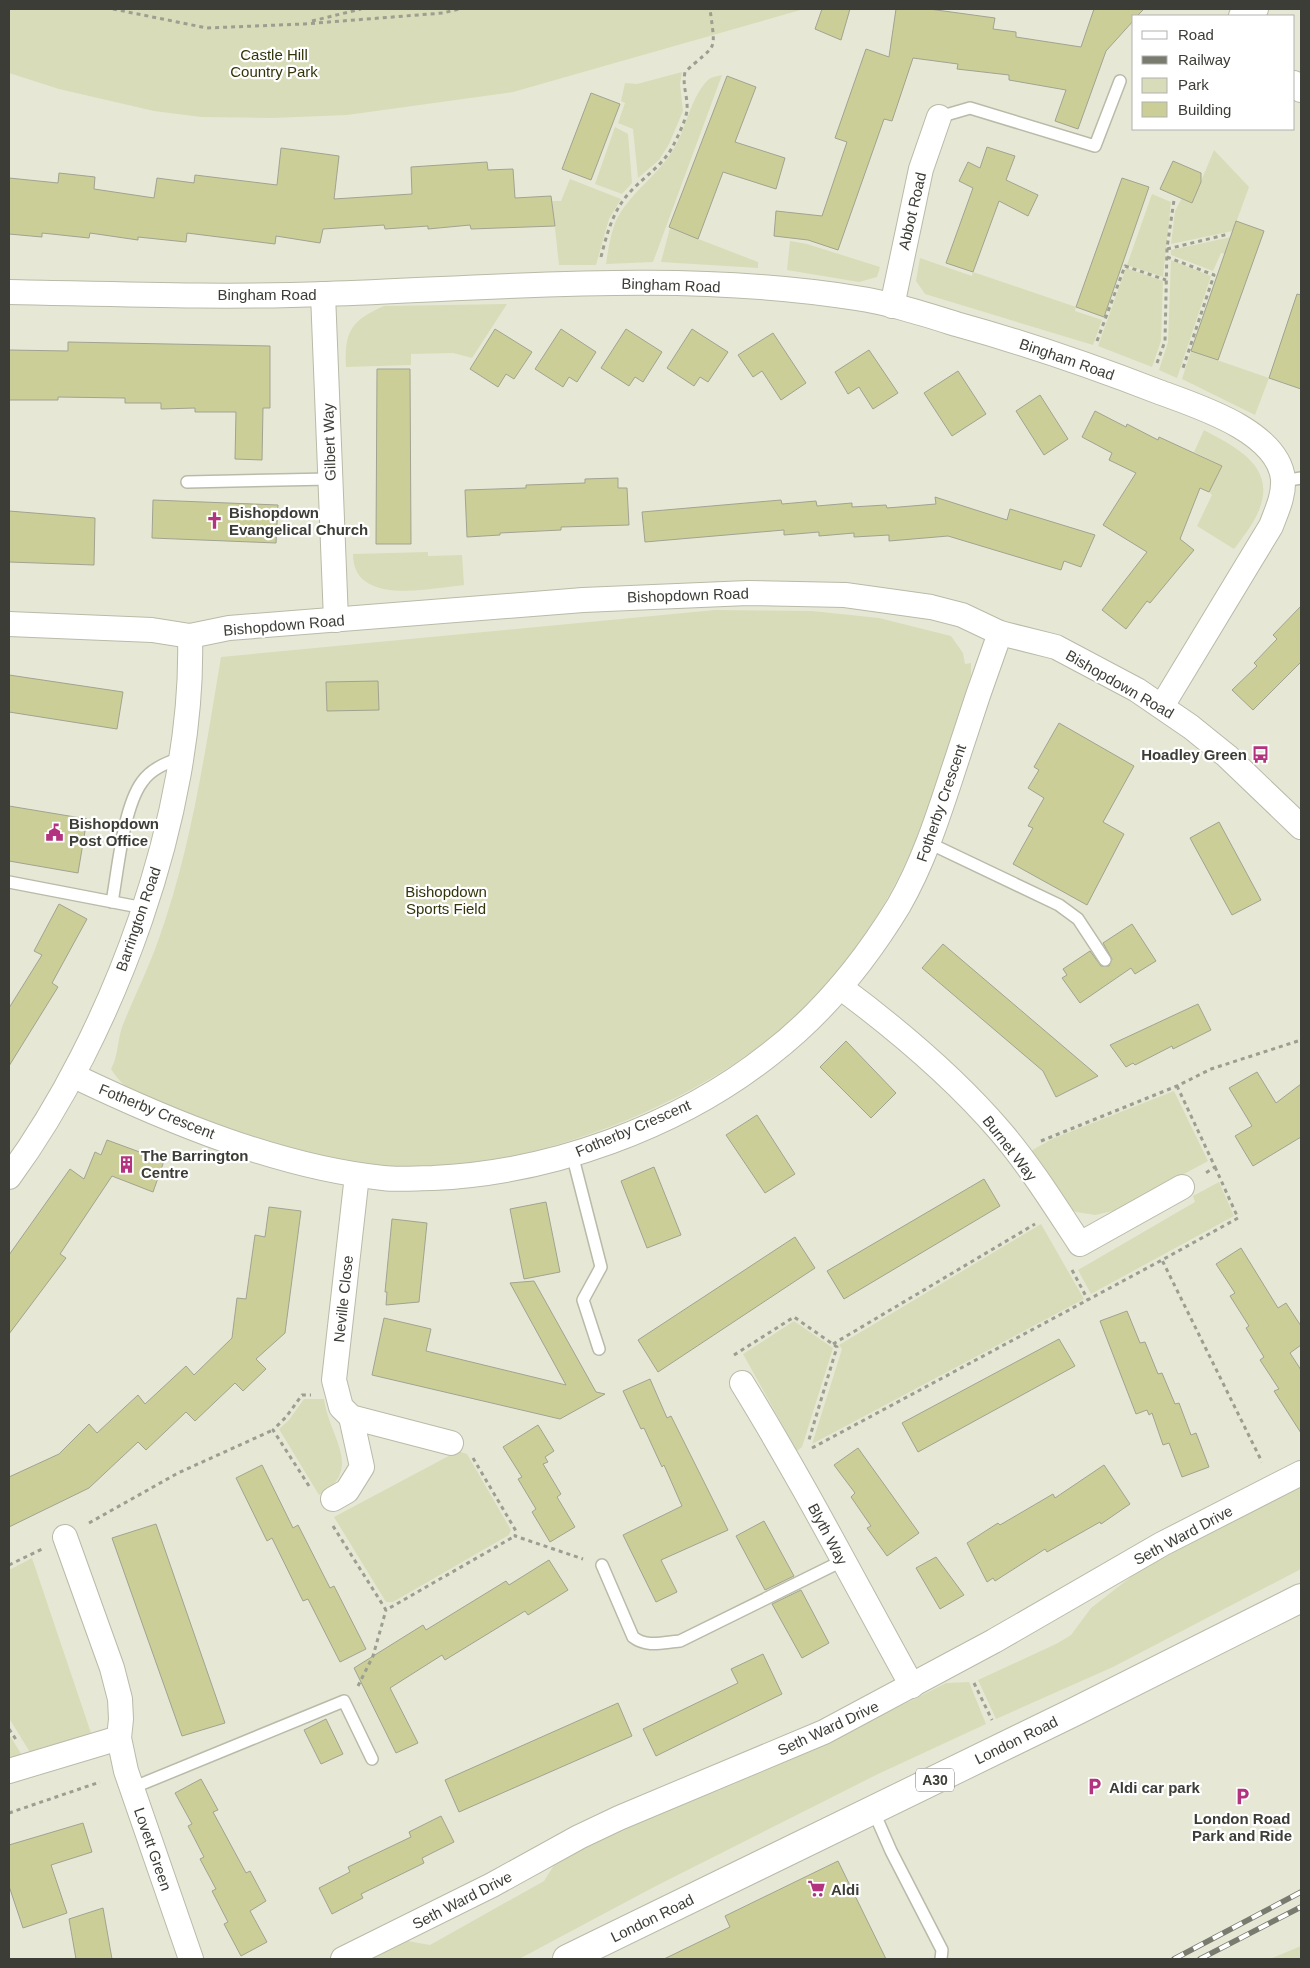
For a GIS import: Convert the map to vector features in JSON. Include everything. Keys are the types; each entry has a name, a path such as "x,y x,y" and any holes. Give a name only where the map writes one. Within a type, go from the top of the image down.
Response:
{"highway":[{"name":"London Road","path":"567,1959 1004,1746 1301,1598"}],"street":[{"name":"Abbot Road","path":"892,306 921,169 938,118"},
{"name":"Bingham Road","path":"9,292 169,295 323,294 599,283 758,287 858,298 1008,338 1088,364 1173,397 1246,430 1269,450 1292,480 1271,526 1162,706"},
{"name":"Gilbert Way","path":"323,294 336,620"},
{"name":"Bishopdown Road","path":"9,624 152,630 190,636 229,628 593,600 794,592 845,595 931,607 962,615 1000,633 1056,647 1120,680 1162,706 1227,756 1301,827"},
{"name":"Fotherby Crescent","path":"74,1076 151,1112 198,1129 311,1165 387,1178 469,1176 525,1166 572,1154 656,1122 731,1082 771,1054 806,1023 840,987 866,955 900,903 929,843 978,693 1000,633"},
{"name":"Barrington Road","path":"9,1177 74,1076 105,1007 144,908 167,824 180,758 191,678 190,636"},
{"name":"Burnet Way","path":"840,987 881,1017 929,1058 979,1108 1018,1156 1080,1244 1182,1187"},
{"name":"Neville Close","path":"332,1511 362,1467 351,1418 341,1407 334,1380 357,1174"},
{"name":"Blyth Way","path":"742,1383 789,1460 842,1561 912,1686"},
{"path":"351,1418 451,1443"},
{"name":"Seth Ward Drive","path":"343,1959 492,1885 619,1818 824,1732 962,1659 1162,1544 1301,1473"},
{"name":"Lovett Green","path":"65,1537 112,1668 120,1699 121,1719 119,1738 129,1780 191,1959"},
{"path":"9,1771 119,1738"}],"lane":[{"path":"938,118 970,108 1095,146 1120,81"},
{"path":"187,482 330,479"},
{"path":"112,902 130,805 142,782 160,766 180,758"},
{"path":"929,843 1059,905 1078,919 1105,960"},
{"path":"9,882 144,908"},
{"path":"572,1154 601,1267 583,1300 599,1349"},
{"path":"602,1565 633,1637 640,1643 651,1644 680,1641 842,1561"},
{"path":"129,1780 344,1701 372,1759"},
{"path":"873,1810 891,1852 942,1950 941,1959"}],"path":[{"path":"113,9 207,28 304,24 443,13 459,9"},
{"path":"304,24 361,9"},
{"path":"599,283 601,260 611,224 630,192 662,162 673,146 687,110 683,83 685,72 709,53 715,44 710,9"},
{"path":"1148,388 1164,341 1167,249 1174,200"},
{"path":"1167,249 1228,234"},
{"path":"1167,257 1214,275 1173,397"},
{"path":"1088,364 1124,266 1166,280"},
{"path":"1018,1156 1046,1139 1177,1086 1226,1063 1301,1040"},
{"path":"742,1383 723,1362 794,1317 837,1347 806,1451 1238,1218 1177,1086"},
{"path":"1182,1187 1215,1168"},
{"path":"833,1344 1057,1210"},
{"path":"1162,1260 1275,1487"},
{"path":"9,1566 65,1537 178,1473 273,1430 286,1417 302,1395 337,1394"},
{"path":"273,1430 312,1491"},
{"path":"451,1443 467,1448 516,1531 515,1536"},
{"path":"332,1511 386,1610 374,1656 351,1698 344,1701"},
{"path":"386,1610 515,1536 602,1565"},
{"path":"962,1659 1004,1746"},
{"path":"9,1813 129,1780"}],"green space":[{"name":"Castle Hill Country Park","path":"9,9 804,9 513,92 347,115 273,118 201,117 154,111 59,89 9,73"},
{"path":"682,72 680,84 683,111 669,144 659,160 638,178 633,129 618,123 625,103 621,101 625,83 637,84"},
{"path":"722,75 653,262 606,264 612,233 621,212 669,156 680,137 693,103 702,87 709,79"},
{"path":"615,127 628,134 632,183 622,194 595,184"},
{"path":"1214,150 1249,187 1233,231 1171,244 1175,211 1182,198 1192,203"},
{"path":"570,179 621,199 609,219 596,265 559,265 552,201 561,201"},
{"path":"1152,194 1171,202 1163,277 1127,265"},
{"path":"670,228 758,262 758,268 661,262"},
{"path":"1231,237 1225,254 1221,253 1213,271 1171,255 1171,250"},
{"path":"790,241 807,244 880,267 877,277 859,282 787,270"},
{"path":"920,258 972,276 973,272 1076,307 1075,311 1102,320 1093,345 925,294 916,281"},
{"path":"1171,260 1211,276 1177,378 1159,370 1168,342"},
{"path":"1126,268 1163,281 1161,341 1152,367 1098,346"},
{"path":"507,304 472,358 453,353 411,354 411,365 346,367 347,344 352,328 364,316 384,306"},
{"path":"1191,351 1269,378 1255,415 1182,379"},
{"path":"1204,430 1240,451 1258,470 1262,481 1263,495 1259,510 1234,549 1197,526 1212,495 1209,492 1222,466 1194,452"},
{"path":"428,552 428,556 462,555 464,585 414,590 379,588 366,582 356,571 353,554"},
{"name":"Bishopdown Sports Field","path":"715,610 812,611 879,618 951,636 963,653 965,664 971,663 971,675 932,796 909,855 895,883 880,911 847,959 809,1003 781,1029 742,1059 697,1087 647,1112 594,1133 540,1150 486,1161 433,1167 384,1166 352,1162 289,1147 258,1138 136,1093 116,1077 111,1069 114,1064 122,1028 158,941 180,872 196,801 221,657"},
{"path":"1174,1091 1208,1161 1117,1210 1095,1215 1076,1212 1067,1207 1029,1152 1052,1139"},
{"path":"1219,1182 1234,1216 1091,1294 1078,1270 1195,1202 1193,1196"},
{"path":"1041,1224 1084,1299 812,1444 842,1349 839,1345"},
{"path":"794,1321 833,1348 802,1447 797,1451 743,1354"},
{"path":"304,1399 324,1399 341,1452 342,1464 340,1475 333,1485 319,1495 279,1429 289,1420"},
{"path":"458,1451 467,1454 511,1530 509,1535 393,1602 386,1602 334,1517"},
{"path":"1301,1483 1301,1569 1113,1667 996,1719 978,1680 1058,1643 1071,1635 1091,1608 1136,1573"},
{"path":"32,1558 91,1733 31,1754 9,1718 9,1570"},
{"path":"969,1682 986,1724 878,1774 654,1887 519,1959 366,1959 408,1941 430,1945 544,1881 556,1862 630,1825 734,1784 853,1730 946,1683"},
{"path":"9,1734 23,1757 9,1762"},
{"path":"1301,1946 1301,1959 1270,1959"}],"building":[{"path":"822,9 850,9 841,40 815,29"},
{"path":"896,9 929,9 995,18 993,29 1016,32 1016,37 1081,47 1094,9 1144,9 1138,15 1132,15 1132,22 1106,51 1078,129 1055,121 1066,90 1009,80 1009,75 957,69 958,64 913,58 892,121 884,119 838,250 808,240 774,236 776,211 822,216 847,142 835,138 866,49 889,57"},
{"path":"727,76 756,87 735,142 785,158 776,189 723,172 698,239 669,227"},
{"path":"591,93 620,104 591,180 562,169"},
{"path":"987,147 1015,156 1006,180 1038,195 1028,216 999,201 973,272 946,263 973,188 959,181 968,162 980,168"},
{"path":"281,148 339,156 334,199 412,194 411,167 487,162 488,170 513,169 515,198 551,196 555,226 471,229 470,225 428,229 428,226 385,229 384,225 323,229 320,243 276,236 275,244 187,233 186,242 138,237 138,240 90,233 89,238 42,233 42,237 9,234 9,178 58,183 59,173 95,177 94,189 154,198 157,178 194,183 195,175 277,185"},
{"path":"1173,161 1201,173 1201,182 1192,203 1160,189"},
{"path":"1122,178 1149,187 1104,317 1076,307"},
{"path":"1236,221 1264,231 1218,360 1191,351"},
{"path":"1297,294 1301,295 1301,389 1269,378"},
{"path":"495,329 532,352 514,379 506,374 498,387 470,369"},
{"path":"561,329 596,352 577,382 569,377 563,387 535,369"},
{"path":"626,329 662,352 643,382 635,377 629,386 601,368"},
{"path":"692,329 728,352 708,382 700,377 694,386 667,368"},
{"path":"773,333 806,383 781,400 762,371 753,377 738,355"},
{"path":"68,342 270,346 270,408 263,408 262,460 235,459 236,412 195,412 195,408 161,409 161,403 125,403 125,398 58,397 58,400 9,400 9,350 68,351"},
{"path":"869,350 898,393 873,409 859,387 848,394 835,372"},
{"path":"377,369 410,369 411,544 376,544"},
{"path":"958,371 986,414 952,436 924,393"},
{"path":"1040,395 1068,439 1044,455 1016,411"},
{"path":"1095,411 1126,427 1127,424 1158,440 1159,437 1222,466 1209,492 1200,488 1180,539 1194,550 1150,603 1147,601 1126,629 1102,610 1147,552 1103,525 1136,473 1109,460 1112,453 1082,437"},
{"path":"618,478 618,488 627,488 629,525 561,527 561,530 500,533 500,535 467,537 465,490 526,488 526,485 585,483 585,479"},
{"path":"935,497 1007,520 1010,509 1095,535 1081,567 1064,561 1061,570 948,536 889,541 889,535 854,537 854,533 819,536 819,532 784,535 784,530 645,542 642,512 781,500 782,504 816,501 817,506 852,503 852,507 886,505 887,508 936,504"},
{"name":"Bishopdown Evangelical Church","path":"153,500 278,505 276,543 152,538"},
{"path":"9,511 95,518 94,565 9,562"},
{"path":"1301,606 1301,664 1253,710 1232,690 1257,666 1254,663 1277,639 1273,635"},
{"path":"9,675 123,692 117,729 9,712"},
{"path":"378,681 379,710 327,711 326,682"},
{"path":"1059,723 1134,766 1103,822 1124,834 1087,905 1013,864 1033,828 1028,826 1044,798 1028,788 1039,770 1034,767"},
{"path":"9,806 87,819 78,873 9,861"},
{"path":"1219,822 1261,900 1232,915 1190,838"},
{"path":"59,904 87,919 52,983 58,987 9,1066 9,1008 42,955 34,951"},
{"path":"1132,924 1156,961 1135,974 1131,968 1080,1003 1062,978 1067,975 1063,969 1090,951 1101,966 1109,966 1112,959 1103,943"},
{"path":"943,944 1098,1076 1056,1097 1043,1071 922,968"},
{"path":"1198,1004 1211,1030 1173,1049 1172,1046 1135,1065 1133,1063 1126,1067 1110,1045"},
{"path":"846,1041 896,1093 871,1118 820,1067"},
{"path":"1257,1072 1276,1103 1301,1084 1301,1137 1253,1166 1235,1136 1252,1126 1229,1088"},
{"path":"757,1115 795,1174 765,1193 726,1135"},
{"path":"107,1140 164,1161 153,1192 112,1176 60,1254 66,1258 9,1334 9,1255 70,1169 84,1179 95,1152 101,1155"},
{"path":"654,1167 681,1235 647,1248 621,1181"},
{"path":"984,1179 1000,1206 844,1299 827,1271"},
{"path":"546,1202 560,1272 524,1279 510,1209"},
{"path":"269,1207 301,1211 285,1333 256,1359 266,1369 243,1391 235,1383 195,1421 186,1412 146,1450 138,1442 89,1488 9,1527 9,1477 59,1454 89,1424 97,1433 138,1395 145,1404 186,1366 194,1375 232,1338 237,1298 246,1299 255,1235 265,1237"},
{"path":"392,1219 427,1223 419,1302 386,1305 387,1292 385,1292"},
{"path":"795,1237 815,1268 658,1372 638,1340"},
{"path":"1241,1248 1278,1308 1286,1303 1301,1326 1301,1345 1290,1353 1301,1370 1301,1433 1274,1391 1279,1389 1260,1360 1264,1357 1246,1328 1249,1326 1230,1296 1235,1293 1216,1264"},
{"path":"534,1281 596,1392 605,1394 560,1419 372,1375 384,1318 431,1329 426,1351 566,1385 510,1283"},
{"path":"1127,1311 1140,1343 1145,1342 1158,1374 1162,1373 1175,1404 1179,1403 1191,1435 1196,1433 1209,1467 1182,1477 1169,1443 1163,1445 1152,1413 1149,1415 1147,1410 1136,1414 1100,1321"},
{"path":"1059,1339 1075,1366 918,1452 902,1423"},
{"path":"650,1379 667,1418 671,1416 728,1530 661,1560 677,1592 656,1602 623,1535 682,1506 664,1465 662,1467 644,1428 641,1429 623,1391"},
{"path":"538,1425 554,1451 545,1457 548,1462 543,1464 561,1494 557,1497 575,1527 550,1542 532,1512 536,1509 518,1479 522,1477 503,1447"},
{"path":"858,1448 919,1533 887,1556 867,1528 871,1526 851,1497 855,1493 834,1465"},
{"path":"262,1465 293,1528 298,1525 330,1588 334,1586 366,1649 340,1662 308,1599 303,1601 272,1538 267,1541 236,1478"},
{"path":"1104,1465 1130,1504 1101,1524 1100,1522 1047,1552 1045,1549 995,1581 993,1578 987,1582 967,1543 998,1523 1000,1525 1053,1494 1055,1498"},
{"path":"764,1521 794,1576 765,1590 736,1536"},
{"path":"156,1524 225,1723 182,1736 112,1538"},
{"path":"936,1557 964,1595 940,1609 916,1568"},
{"path":"549,1560 568,1590 528,1615 525,1611 445,1660 442,1655 390,1688 418,1743 396,1753 354,1668 423,1625 426,1630 506,1581 509,1585"},
{"path":"801,1590 829,1643 802,1658 772,1604"},
{"path":"763,1654 782,1694 656,1756 643,1729 738,1683 731,1669"},
{"path":"618,1703 632,1736 459,1812 445,1780"},
{"path":"326,1719 343,1754 321,1764 304,1730"},
{"path":"201,1779 218,1810 213,1812 246,1873 250,1871 266,1901 250,1911 267,1942 241,1956 224,1924 228,1922 212,1891 216,1889 200,1859 204,1857 188,1826 192,1824 175,1793"},
{"path":"441,1816 454,1842 422,1858 424,1863 361,1894 363,1898 332,1914 319,1888 350,1872 348,1867 411,1837 409,1832"},
{"path":"83,1823 92,1852 51,1865 67,1913 23,1928 9,1886 9,1845"},
{"name":"Aldi","path":"838,1861 886,1959 664,1959 730,1927 725,1916"},
{"path":"103,1908 112,1959 76,1959 69,1919"}],"railway":[{"path":"1174,1959 1301,1892"},
{"path":"1200,1959 1301,1907"}],"place":[{"name":"Bishopdown Evangelical Church","path":"215,521"},
{"name":"Hoadley Green","path":"1261,754"},
{"name":"Bishopdown Post Office","path":"55,832"},
{"name":"The Barrington Centre","path":"127,1164"},
{"name":"Aldi car park","path":"1095,1787"},
{"name":"London Road Park and Ride","path":"1242,1797"},
{"name":"Aldi","path":"817,1889"}]}
